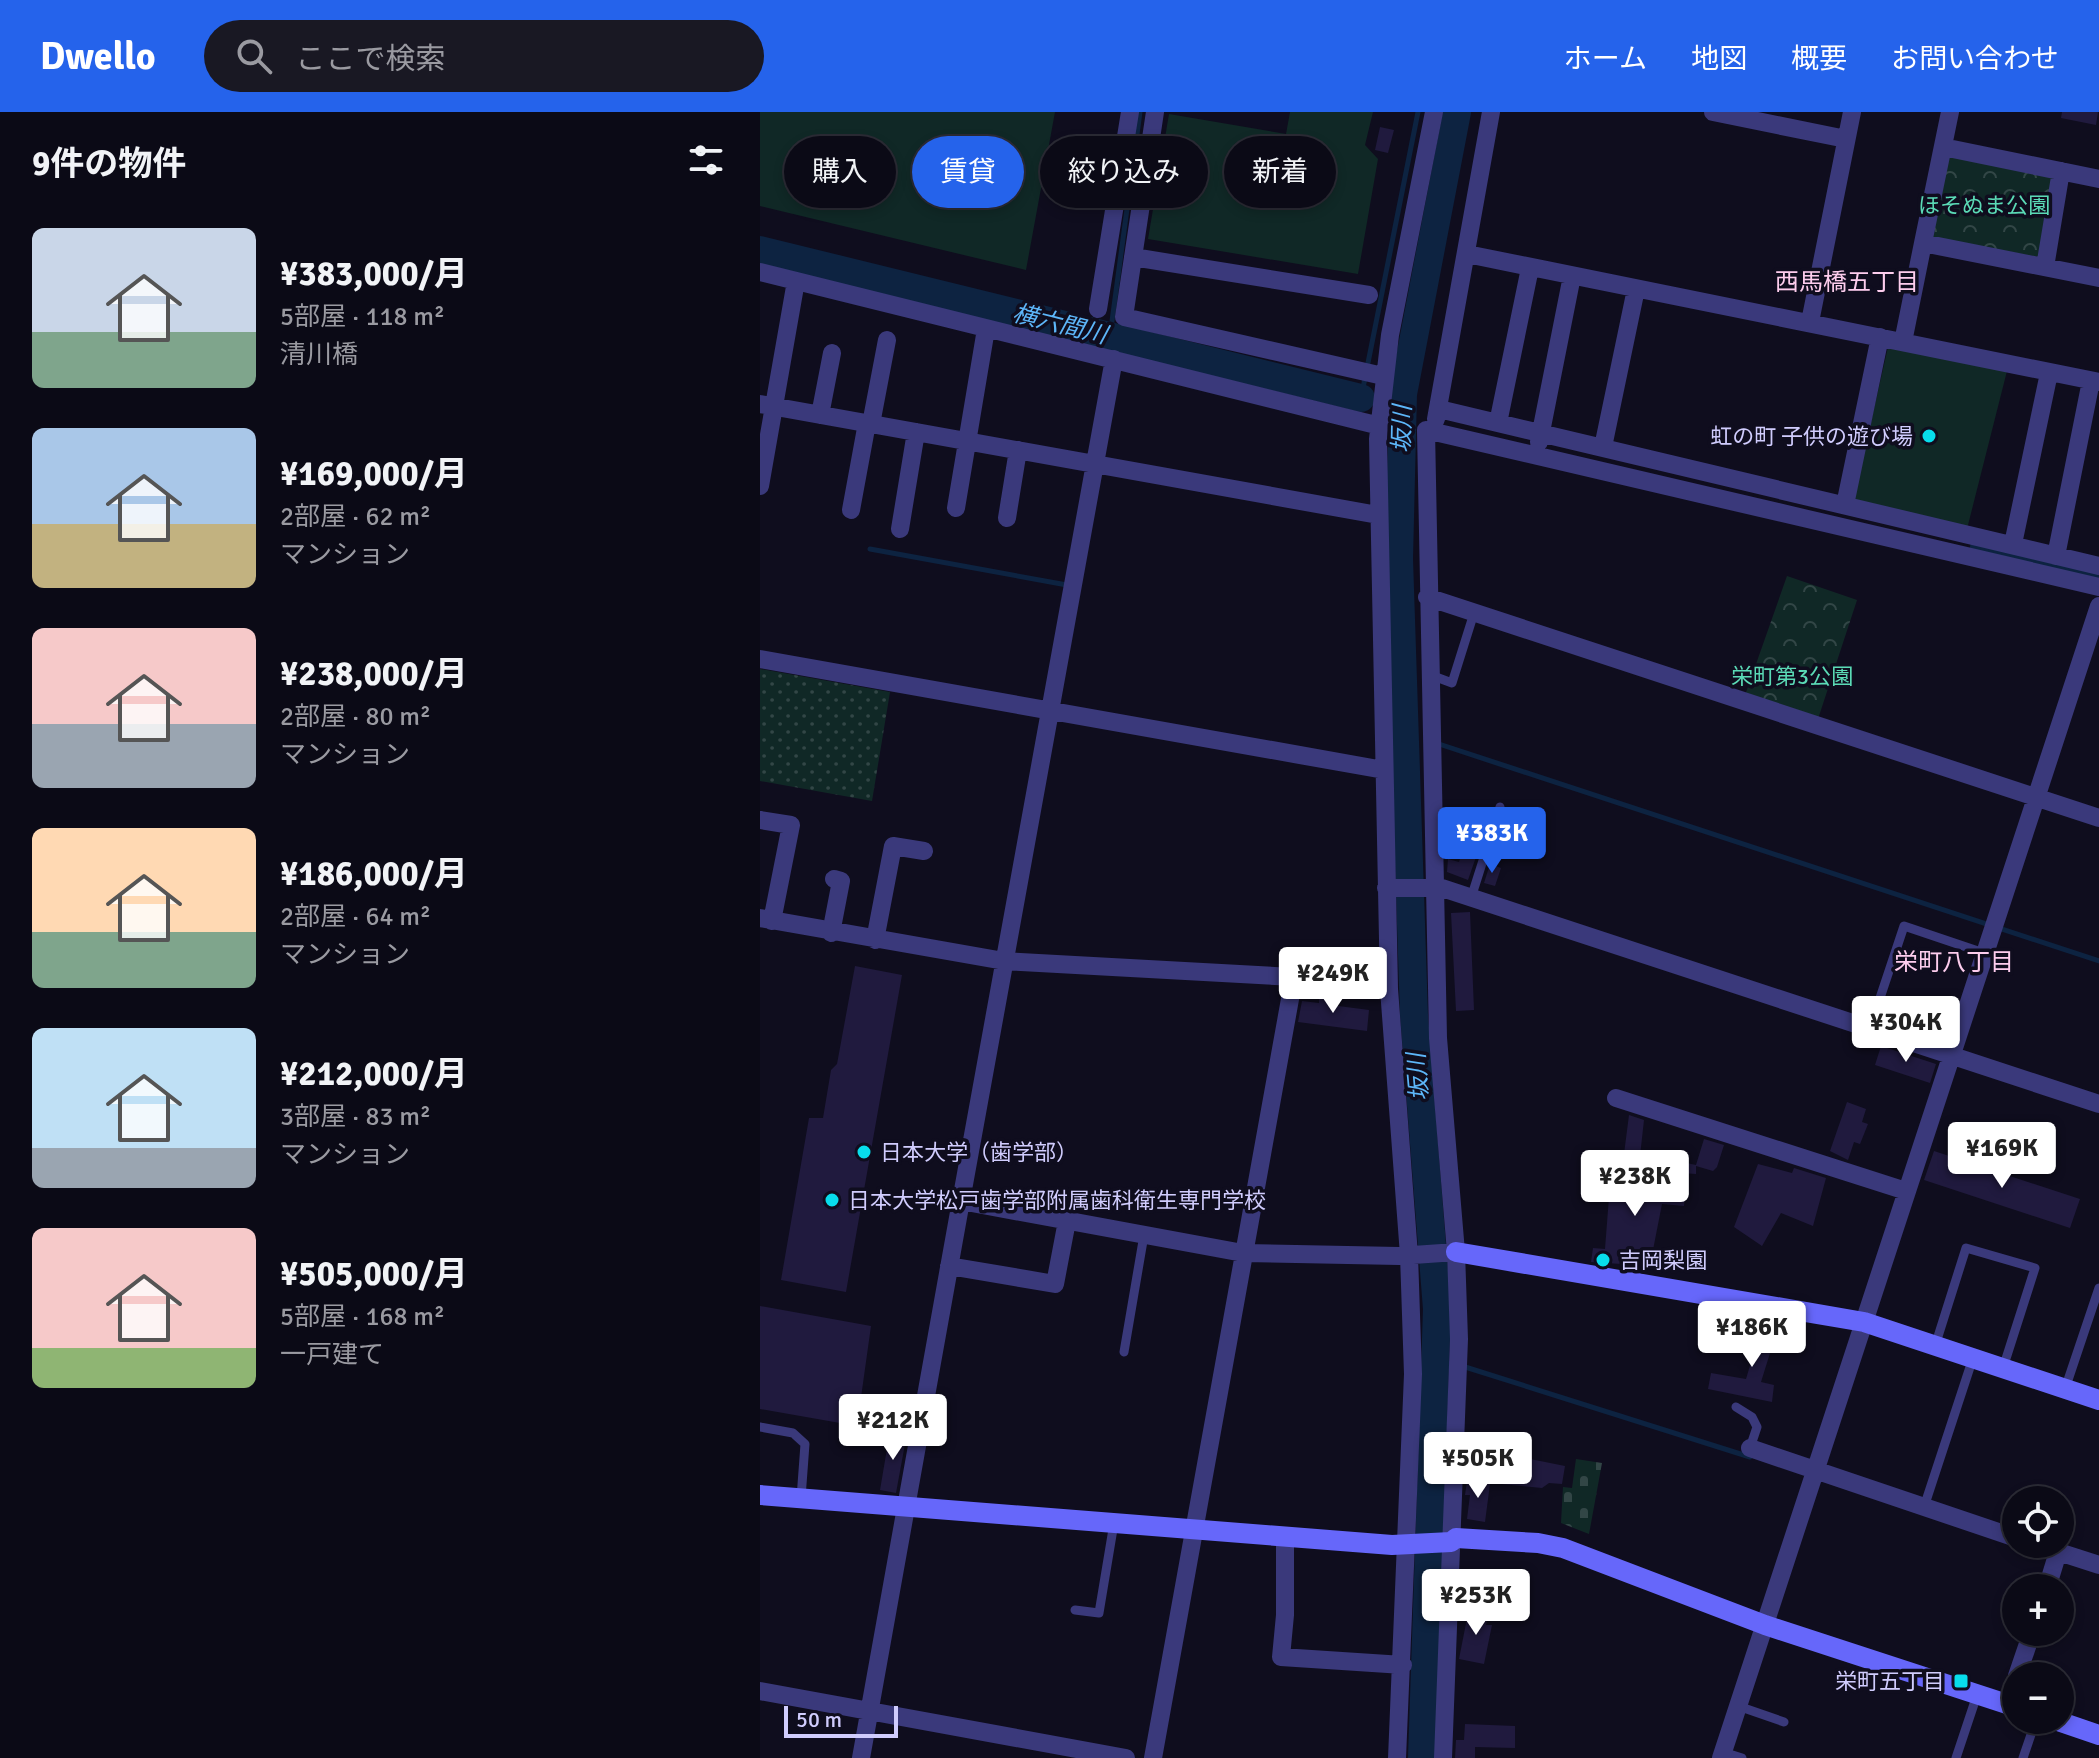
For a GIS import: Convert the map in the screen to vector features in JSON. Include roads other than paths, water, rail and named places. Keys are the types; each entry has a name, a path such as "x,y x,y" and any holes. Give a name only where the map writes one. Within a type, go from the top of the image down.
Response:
{"street":[{"path":"1126,136 1130,112"},
{"path":"1151,136 1155,112"},
{"path":"1397,1758 1408,1544 1413,1374 1412,1254 1389,989 1378,515 1380,422 1383,383 1434,112"},
{"path":"1443,1758 1449,1541 1460,1392 1430,887 1426,430 1436,421 1491,112"},
{"path":"1713,112 1846,139"},
{"path":"1810,322 1852,112"},
{"path":"1903,342 1950,112"},
{"path":"1943,147 2099,179"},
{"path":"2045,267 2061,171"},
{"path":"1098,309 1115,208"},
{"path":"1140,208 1124,317 1360,371 1383,383"},
{"path":"1923,243 2099,278"},
{"path":"1467,254 2095,382 2056,556"},
{"path":"1133,257 1369,295"},
{"path":"1498,423 1530,268"},
{"path":"760,272 1380,422"},
{"path":"1536,453 1572,276"},
{"path":"760,486 767,406 796,281"},
{"path":"1603,447 1636,289"},
{"path":"956,508 986,329"},
{"path":"1845,505 1880,337"},
{"path":"851,510 887,340"},
{"path":"820,415 832,353"},
{"path":"861,1758 1114,359"},
{"path":"2013,544 2049,373"},
{"path":"767,406 1378,515"},
{"path":"1436,421 1498,423 2099,566"},
{"path":"1436,421 1536,453 2099,587"},
{"path":"900,529 916,432"},
{"path":"1007,518 1018,450"},
{"path":"1427,597 2099,818"},
{"path":"1722,1755 2099,606"},
{"path":"760,659 1384,770"},
{"path":"760,820 791,825 766,919 831,933 1004,961 1294,977 1389,989"},
{"path":"875,940 893,846 924,851"},
{"path":"831,933 841,881 834,879"},
{"path":"1389,888 1430,887 1471,898 2099,1104"},
{"path":"1153,1758 1294,977"},
{"path":"1616,1098 1906,1191"},
{"path":"961,1201 1243,1253 1453,1252 1864,1322 2099,1400"},
{"path":"949,1266 1055,1284 1067,1221"},
{"path":"1750,1448 2002,1533"},
{"path":"760,1495 1285,1537 1408,1544 1449,1541 1548,1544 1765,1625 2002,1703"},
{"path":"1285,1537 1285,1615 1281,1657 1403,1665"},
{"path":"2074,1557 2099,1565"},
{"path":"760,1691 1126,1758"},
{"path":"2074,1726 2099,1735"}],"lane":[{"path":"1436,677 1452,683 1474,613"},
{"path":"1471,898 1500,807"},
{"path":"1870,1028 1904,926 1984,953"},
{"path":"1124,1352 1144,1235"},
{"path":"1935,1346 1966,1248 2035,1268 2003,1368"},
{"path":"2065,1389 2099,1288"},
{"path":"1924,1507 1973,1358"},
{"path":"1736,1407 1752,1417 1757,1427 1750,1448"},
{"path":"760,1427 793,1433 805,1444 800,1499"},
{"path":"1075,1610 1099,1613 1114,1523"},
{"path":"1956,1758 1977,1695"},
{"path":"1738,1706 1784,1722"},
{"path":"2023,1758 2031,1734"},
{"path":"1722,1755 1742,1758"}],"waterway":[{"path":"1110,336 1140,112"},
{"path":"1361,398 1418,112"},
{"name":"坂川","path":"1422,1758 1437,1309 1414,1015 1399,559 1403,394 1457,112"},
{"name":"横六間川","path":"760,250 1361,398"},
{"path":"1984,548 2099,576"},
{"path":"870,549 1067,585"},
{"path":"1439,744 2099,961"},
{"path":"1437,1361 1452,1364"},
{"path":"1462,1366 1750,1457"}],"place":[{"name":"虹の町 子供の遊び場","path":"1929,436"},
{"name":"日本大学（歯学部）","path":"864,1152"},
{"name":"日本大学松戸歯学部附属歯科衛生専門学校","path":"832,1200"},
{"name":"吉岡梨園","path":"1603,1260"},
{"name":"栄町五丁目","path":"1961,1681"}],"district":[{"name":"西馬橋五丁目","path":"1847,282"},
{"name":"栄町八丁目","path":"1954,962"}],"park label":[{"name":"ほそぬま公園","path":"1984,205"},
{"name":"栄町第3公園","path":"1792,676"}]}
